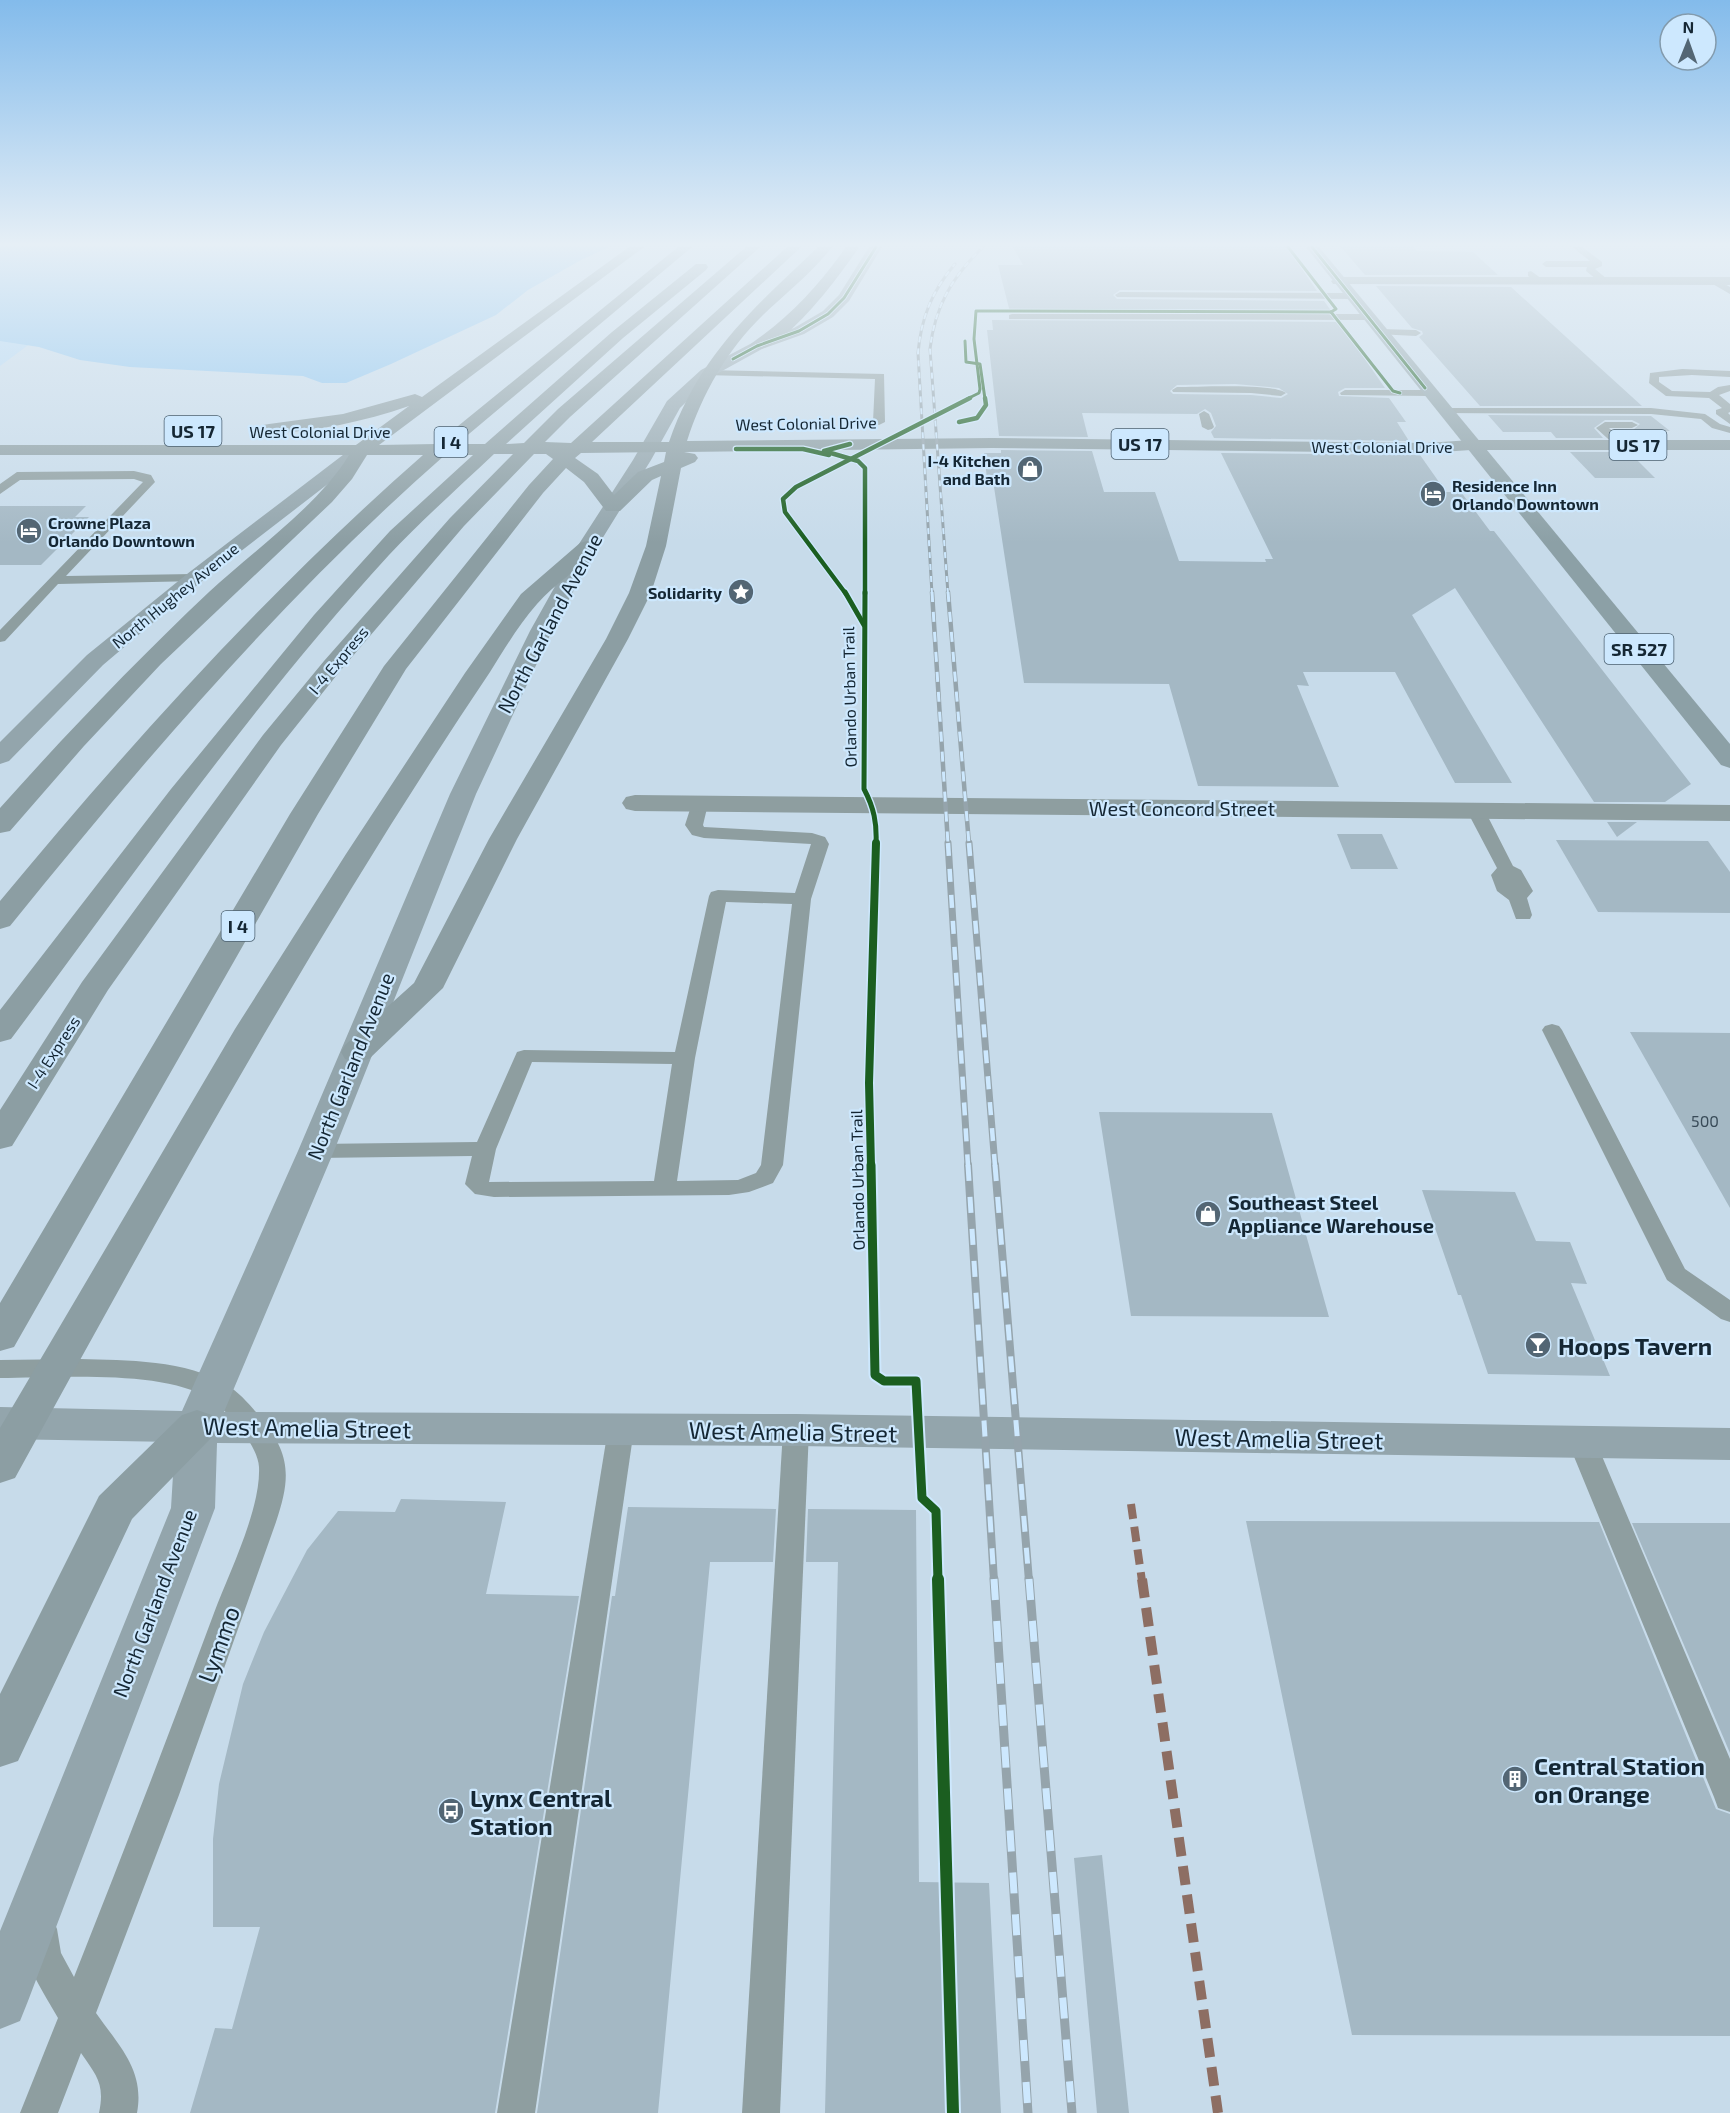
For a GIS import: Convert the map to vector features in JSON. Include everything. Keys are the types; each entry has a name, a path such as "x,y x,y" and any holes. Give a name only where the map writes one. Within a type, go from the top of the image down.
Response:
{"highway":[{"path":"0,825 88,725 230,584 320,502 355,462 362,450 503,346"},
{"name":"I 4","path":"0,920 87,815 256,626 346,534 560,346"},
{"name":"I-4 Express","path":"0,1032 162,820 293,655 371,562 525,417 607,346"},
{"name":"I-4 Express","path":"0,1138 93,989 272,740 332,666 441,540 564,413 639,346"},
{"name":"I 4","path":"3,1331 179,1026 396,666 536,489 564,459 686,346"},
{"path":"357,1052 427,987 503,839 604,664 629,615 647,572 661,529 676,448 687,418 710,371 728,346"},
{"path":"465,373 472,396 486,419 523,430 649,446"},
{"name":"West Colonial Drive","path":"442,390 350,419 313,426 256,430 523,430 705,425"},
{"name":"West Colonial Drive","path":"873,422 1001,422"},
{"name":"West Colonial Drive","path":"1201,422 1233,428 1319,433 1414,434 1471,445"},
{"path":"498,430 548,447 591,477 613,507 645,476 686,459 736,449 810,444"},
{"name":"West Colonial Drive","path":"0,450 362,450 1046,443 1417,448 1471,445"},
{"name":"US 17","path":"1471,445 1730,445"},
{"path":"0,1466 80,1323 273,992 477,673 534,594 587,548"},
{"path":"0,1745 115,1508 205,1407"}],"main road":[{"name":"SR 527","path":"1391,346 1730,760"}],"street":[{"name":"North Garland Avenue","path":"0,2001 170,1561 193,1508 205,1407 316,1151 474,768 541,631 587,548 673,405 707,373 757,346"},
{"name":"North Hughey Avenue","path":"0,756 95,660 194,578 362,450"},
{"name":"West Concord Street","path":"635,803 1730,813"},
{"name":"West Amelia Street","path":"0,1423 205,1407 254,1428 796,1430 1730,1444"}],"lane":[{"path":"1730,374 1699,372 1654,375 1654,382 1670,394 1712,395 1722,389 1730,388"},
{"path":"707,373 880,376 873,422"},
{"path":"1177,390 1194,392 1251,390 1281,393"},
{"path":"1345,393 1429,393"},
{"path":"1712,395 1730,409 1720,412 1730,421"},
{"path":"1443,411 1681,413 1705,417 1716,426 1730,430"},
{"path":"1621,445 1602,428 1605,425 1641,425"},
{"path":"0,490 17,476 134,475 147,478 149,482 0,638"},
{"path":"53,581 194,578"},
{"path":"684,1058 524,1056 485,1149 477,1184 483,1189 664,1189 741,1187 765,1178 772,1165 802,899 820,844 812,838 704,833 698,831 694,825 699,804"},
{"path":"1476,811 1506,868 1500,875 1506,891 1520,906"},
{"path":"664,1189 684,1058 718,896 802,899"},
{"path":"1552,1030 1676,1274 1730,1313"},
{"path":"316,1151 485,1149"},
{"path":"0,1369 149,1371 205,1407"},
{"name":"Lymmo","path":"39,2113 163,1795 267,1509 273,1468 268,1448 254,1428"},
{"path":"516,2113 621,1429"},
{"path":"761,2113 796,1430"},
{"path":"1582,1442 1730,1797"},
{"path":"37,1908 44,1957 77,2017 106,2054 118,2075 121,2098 118,2113"}],"shaded area":[{"path":"0,346 27,346 0,366"},
{"path":"30,346 430,346 346,383 322,383 303,376 130,367 80,360"}],"building":[{"path":"989,346 1355,346 1385,388 1345,388 1338,392 1339,396 1389,398 1406,422 1397,422 1409,441 1214,438 1211,432 1216,426 1211,413 1205,409 1197,414 1082,413 1088,437 999,436","holes":["1235,384 1279,388 1288,394 1281,398 1251,395 1173,394 1170,391 1177,385"]},
{"path":"1427,346 1576,346 1642,406 1480,406"},
{"path":"1488,415 1651,416 1670,431 1615,431 1633,430 1640,424 1632,420 1605,420 1594,428 1603,438 1556,438 1551,432 1503,432"},
{"path":"1001,450 1092,451 1104,492 1155,492 1179,561 1266,562 1265,559 1273,559 1221,453 1420,455 1446,492 1461,492 1490,531 1494,531 1691,784 1665,802 1594,802 1455,588 1412,615 1512,783 1455,783 1395,672 1303,672 1309,686 1297,685 1339,787 1198,786 1169,684 1024,683 994,487 988,487 984,453 1001,453"},
{"path":"1570,452 1629,452 1655,478 1595,478"},
{"name":"Crowne Plaza Orlando Downtown","path":"0,506 86,506 75,517 89,517 41,565 0,565"},
{"path":"1607,822 1637,822 1617,837"},
{"path":"1337,834 1382,834 1398,869 1351,869"},
{"path":"1556,840 1708,841 1730,872 1730,913 1598,912"},
{"path":"1630,1032 1730,1033 1730,1208"},
{"name":"Southeast Steel Appliance Warehouse","path":"1099,1112 1272,1113 1329,1317 1131,1316"},
{"path":"1422,1190 1515,1192 1536,1241 1570,1242 1587,1284 1571,1283 1610,1376 1488,1374"},
{"path":"401,1499 506,1502 486,1594 579,1596 495,2113 190,2113 215,2028 232,2029 260,1927 213,1927 213,1839 219,1784 243,1684 264,1632 307,1550 338,1511 395,1512"},
{"path":"628,1507 776,1509 773,1562 710,1562 658,2113 537,2113 612,1596 615,1596"},
{"path":"808,1509 916,1510 919,1882 989,1883 1001,2113 825,2113 838,1562 806,1562"},
{"name":"Central Station on Orange","path":"1246,1521 1599,1522 1716,1809 1730,1814 1730,2036 1352,2035"},
{"path":"1632,1523 1730,1523 1730,1753"},
{"path":"1102,1855 1129,2113 1097,2113 1074,1858"}],"railway":[{"path":"919,346 932,594"},
{"path":"930,346 948,594"},
{"path":"932,592 948,844"},
{"path":"948,592 969,844"},
{"path":"948,843 968,1166"},
{"path":"969,843 995,1166"},
{"path":"968,1165 994,1581"},
{"path":"995,1165 1029,1581"},
{"path":"994,1579 1028,2113"},
{"path":"1029,1579 1072,2113"}],"marked path":[{"path":"1131,1504 1218,2113"}],"cycle path":[{"path":"733,359 758,346"},
{"path":"959,422 977,418 986,405 980,364 966,362 965,346"},
{"name":"Orlando Urban Trail","path":"864,625 843,589 785,512 783,499 796,487 979,393 975,346"},
{"path":"1357,346 1393,391 1400,393"},
{"path":"1391,346 1425,388"},
{"name":"Orlando Urban Trail","path":"850,444 824,451 834,456 858,461 865,468 864,789 873,806 877,824 869,1083 875,1375 884,1381 916,1381 922,1498 936,1511 953,2113"},
{"path":"736,449 803,449 829,455"}],"place":[{"name":"I-4 Kitchen and Bath","path":"1030,469"},
{"name":"Residence Inn Orlando Downtown","path":"1433,494"},
{"name":"Crowne Plaza Orlando Downtown","path":"29,531"},
{"name":"Solidarity","path":"741,592"},
{"name":"Southeast Steel Appliance Warehouse","path":"1208,1214"},
{"name":"Hoops Tavern","path":"1538,1345"},
{"name":"Central Station on Orange","path":"1515,1779"},
{"name":"Lynx Central Station","path":"451,1811"}]}
